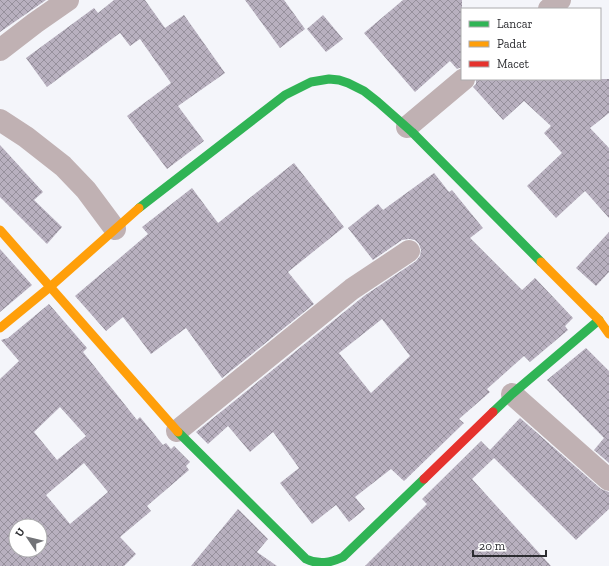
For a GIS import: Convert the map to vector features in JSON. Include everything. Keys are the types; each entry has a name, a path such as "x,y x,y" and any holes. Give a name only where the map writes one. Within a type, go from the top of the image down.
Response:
{"street":[{"path":"0,50 68,0"},
{"path":"550,8 560,0"},
{"path":"0,328 50,287 144,204 278,100 293,89 307,83 335,79 347,82 368,94 407,127 598,320 609,334"},
{"path":"407,127 463,80"},
{"path":"0,120 26,137 63,166 86,190 115,229"},
{"path":"0,230 177,431 306,559 312,563 325,565 343,557 512,394 598,320"},
{"path":"177,431 352,289 408,251"},
{"path":"512,394 609,480"}],"building":[{"path":"0,0 46,0 0,32"},
{"path":"114,0 145,0 165,28 184,15 225,73 178,106 204,141 167,169 127,116 171,83 140,39 130,46 120,33 47,87 26,58 94,8 98,13"},
{"path":"245,0 284,0 305,29 280,48"},
{"path":"403,0 462,0 461,67 457,69 450,61 415,92 364,33"},
{"path":"323,15 343,39 326,52 307,29"},
{"path":"609,79 609,113 590,128 609,148 609,218 585,191 556,218 527,186 562,153 544,133 551,126 524,101 503,120 473,87 476,84 476,80"},
{"path":"0,145 43,192 34,200 62,227 47,244 0,197"},
{"path":"294,163 344,227 288,272 314,304 222,378 186,328 151,354 123,317 106,331 75,296 148,234 142,227 192,188 218,223"},
{"path":"434,173 449,192 452,190 483,228 470,238 522,290 535,278 573,318 565,326 568,330 530,362 524,356 487,389 490,392 459,419 464,423 404,481 391,469 355,497 365,509 349,522 336,505 312,524 280,483 299,468 273,432 250,452 228,426 208,444 196,432 364,296 416,261 420,256 421,250 419,244 415,240 402,240 373,260 348,228 378,204 383,210","holes":["382,319 410,356 371,393 339,353"]},
{"path":"609,232 609,272 596,286 576,268"},
{"path":"0,249 32,285 0,312"},
{"path":"49,304 87,348 83,352 137,420 140,417 163,445 166,443 171,449 174,446 190,462 186,466 189,470 147,506 151,511 120,537 136,554 124,566 0,566 0,379 19,361 1,340 8,338","holes":["60,407 86,436 57,460 34,432","84,463 108,492 70,524 46,495"]},
{"path":"586,348 609,371 609,463 594,450 604,438 547,380"},
{"path":"520,418 601,489 609,492 609,509 576,540 494,458 472,479 551,566 365,566 427,504 422,499 481,441 490,450"},
{"path":"238,509 268,539 257,552 277,566 191,566"}],"traffic: fast":[{"path":"139,208 285,95 311,82 329,79 339,80 364,91 412,132 541,262"},
{"path":"493,412 599,320"},
{"path":"178,432 306,559 320,563 334,561 343,557 424,479"}],"traffic: slow":[{"path":"0,328 50,287 139,208"},
{"path":"0,230 178,432"},
{"path":"541,262 599,320 609,334"}],"traffic: jam":[{"path":"424,479 493,412"}]}
